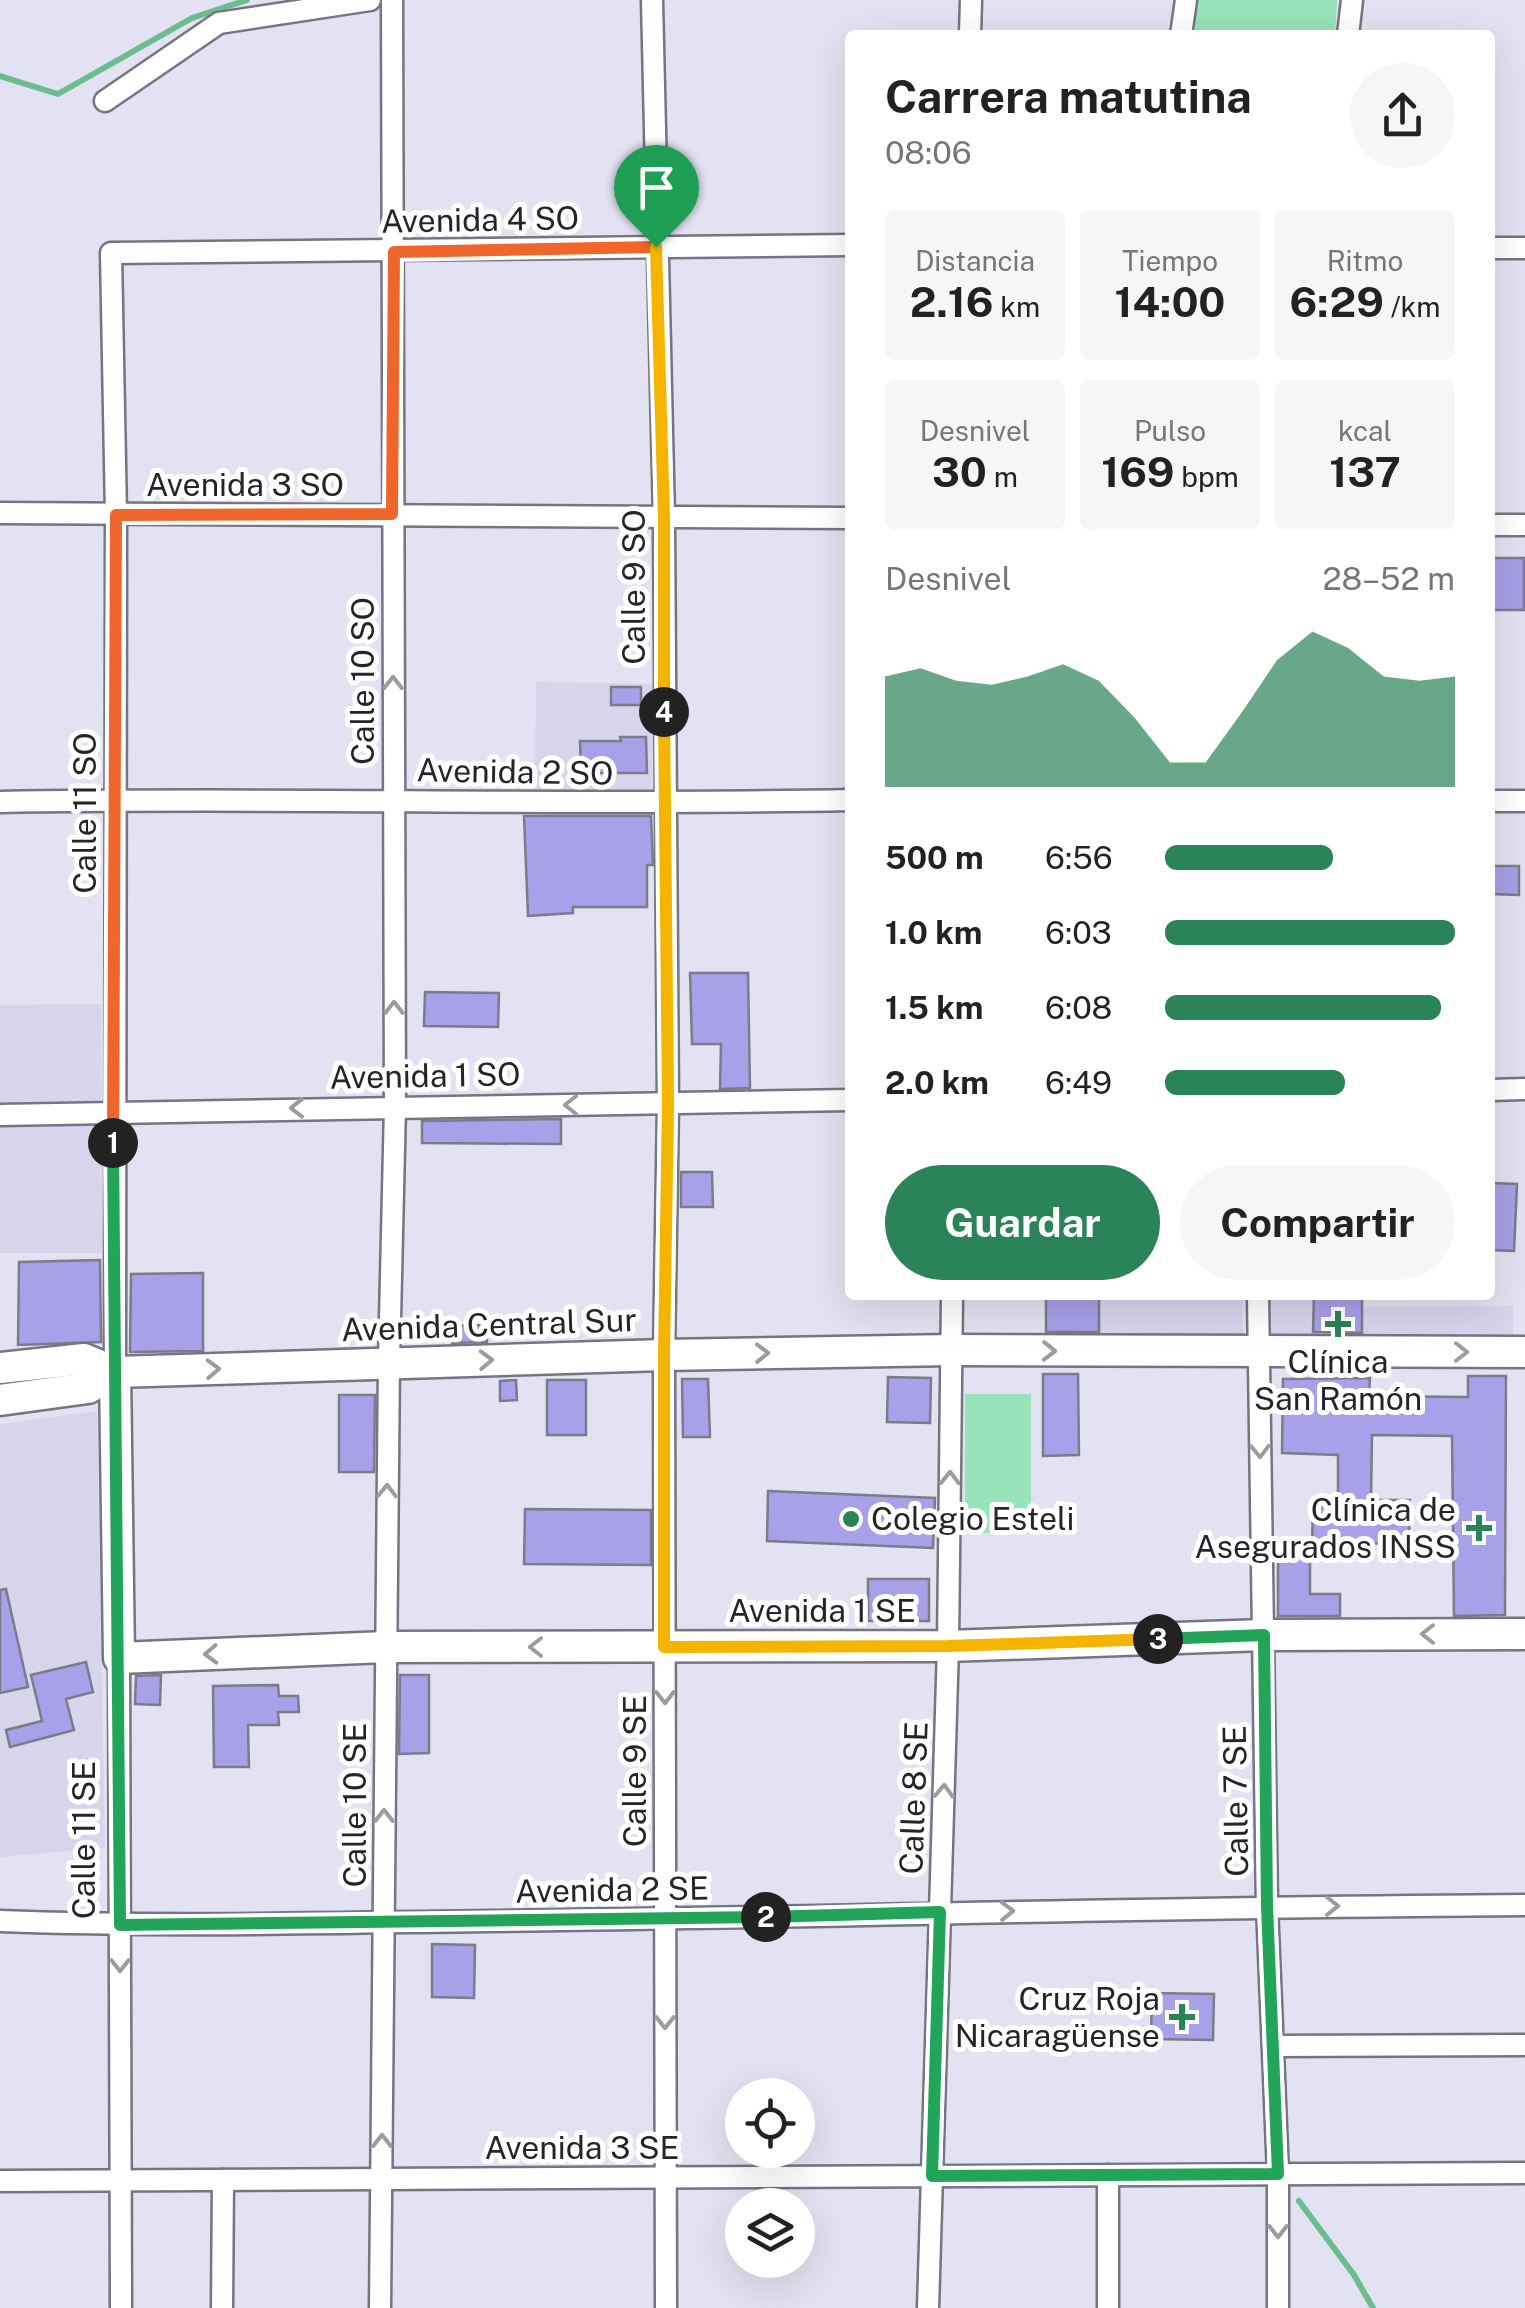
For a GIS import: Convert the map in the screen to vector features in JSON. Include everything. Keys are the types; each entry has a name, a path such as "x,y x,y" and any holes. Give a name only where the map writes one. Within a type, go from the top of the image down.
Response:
{"street":[{"path":"105,101 219,23 370,0"},
{"name":"Calle 10 SO","path":"388,1362 395,1106 392,0"},
{"name":"Calle 9 SO","path":"652,0 664,518 668,1105 664,1355"},
{"path":"970,30 971,0"},
{"path":"1182,30 1186,0"},
{"path":"1349,30 1352,0"},
{"name":"Avenida 4 SO","path":"111,253 845,245"},
{"path":"1495,248 1525,248"},
{"name":"Calle 11 SO","path":"111,253 116,515 115,1372"},
{"name":"Avenida 3 SO","path":"0,513 845,518"},
{"path":"1495,525 1525,526"},
{"name":"Avenida 2 SO","path":"0,802 664,804 845,800"},
{"path":"1495,800 1525,800"},
{"path":"1495,1090 1525,1089"},
{"name":"Avenida 1 SO","path":"0,1115 845,1100"},
{"name":"Calle 8 SE","path":"928,2308 948,1646 952,1300"},
{"name":"Calle 7 SE","path":"1258,1300 1267,1906 1278,2174 1278,2308"},
{"name":"Avenida Central Sur","path":"0,1368 84,1359 115,1372 952,1350 1525,1352"},
{"name":"Calle 9 SE","path":"664,1355 666,2308"},
{"name":"Calle 10 SE","path":"380,2308 388,1362"},
{"name":"Avenida Central Sur","path":"0,1400 88,1388 115,1372"},
{"name":"Calle 11 SE","path":"115,1372 121,2308"},
{"name":"Avenida 1 SE","path":"118,1658 386,1647 948,1646 1264,1635 1525,1634"},
{"name":"Avenida 2 SE","path":"0,1921 120,1925 665,1920 1525,1904"},
{"path":"1273,2046 1525,2045"},
{"name":"Avenida 3 SE","path":"0,2181 1525,2173"},
{"path":"1108,2175 1108,2308"},
{"path":"222,2308 224,2180"}],"shaded area":[{"path":"536,682 654,684 652,791 535,790"},
{"path":"101,1004 102,1253 0,1253 0,1005"},
{"path":"1099,1300 1242,1300 1243,1339 1099,1340"},
{"path":"1271,1300 1314,1300 1313,1340 1271,1339"},
{"path":"1513,1306 1513,1338 1362,1340 1362,1307"},
{"path":"97,1411 105,1848 0,1857 0,1424"}],"green space":[{"path":"1195,0 1337,0 1335,30 1193,30"},
{"path":"965,1394 1031,1394 1031,1533 965,1533"}],"building":[{"path":"1495,558 1524,558 1524,610 1495,610"},
{"path":"611,687 641,687 641,705 611,705"},
{"path":"620,737 646,737 647,773 581,773 580,741 621,741"},
{"path":"524,816 651,816 653,865 647,865 647,907 573,907 573,913 528,916"},
{"path":"1495,866 1519,866 1519,895 1495,894"},
{"path":"690,973 748,973 750,1088 720,1089 721,1044 692,1044"},
{"path":"425,992 499,993 498,1027 424,1026"},
{"path":"561,1119 561,1144 422,1143 422,1121"},
{"path":"681,1172 712,1172 713,1207 681,1207"},
{"path":"1495,1183 1517,1184 1514,1251 1495,1250"},
{"path":"100,1260 101,1342 18,1345 19,1262"},
{"path":"203,1273 203,1351 130,1352 131,1274"},
{"path":"1046,1300 1099,1300 1099,1332 1046,1332"},
{"name":"Clínica San Ramón","path":"1314,1300 1362,1300 1362,1333 1313,1332"},
{"path":"487,1325 487,1342 452,1343 452,1326"},
{"path":"1043,1374 1078,1374 1079,1455 1043,1456"},
{"path":"1468,1376 1506,1376 1505,1615 1454,1616 1452,1436 1372,1435 1371,1500 1410,1500 1409,1544 1342,1543 1342,1552 1312,1552 1313,1499 1338,1499 1338,1455 1282,1453 1283,1379 1370,1378 1369,1396 1468,1397"},
{"path":"888,1377 931,1378 930,1423 887,1422"},
{"path":"682,1379 708,1379 710,1437 683,1437"},
{"path":"516,1380 517,1400 500,1401 500,1381"},
{"path":"547,1380 586,1380 586,1435 547,1435"},
{"path":"339,1395 375,1395 374,1472 339,1472"},
{"name":"Colegio Esteli","path":"768,1491 935,1498 933,1548 767,1541"},
{"path":"525,1509 651,1510 651,1565 524,1564"},
{"path":"1278,1546 1310,1546 1310,1594 1340,1594 1340,1616 1278,1616"},
{"path":"868,1579 929,1579 929,1621 868,1621"},
{"path":"6,1589 28,1687 0,1693 0,1590"},
{"path":"86,1662 93,1692 66,1699 74,1730 10,1747 6,1730 42,1721 31,1675"},
{"path":"161,1675 160,1705 135,1704 136,1676"},
{"path":"400,1675 429,1675 429,1753 399,1754"},
{"path":"278,1685 279,1696 298,1696 299,1712 278,1712 279,1725 248,1725 249,1767 214,1767 213,1686"},
{"path":"432,1944 475,1945 474,1998 432,1997"},
{"name":"Cruz Roja Nicaragüense","path":"1152,1993 1214,1994 1213,2040 1151,2039"}],"waterway":[{"path":"0,76 58,94 192,18 247,0"},
{"path":"1299,2201 1354,2275 1373,2308"}],"place":[{"name":"Clínica San Ramón","path":"1338,1324"},
{"name":"Colegio Esteli","path":"851,1519"},
{"name":"Clínica de Asegurados INSS","path":"1479,1528"},
{"name":"Cruz Roja Nicaragüense","path":"1182,2017"}],"route":[{"path":"656,247 664,518 668,1105 664,1647 948,1646 1264,1635 1267,1906 1278,2174 932,2176 940,1912 665,1920 120,1925 113,1113 116,515 392,514 394,252 656,247"}]}
